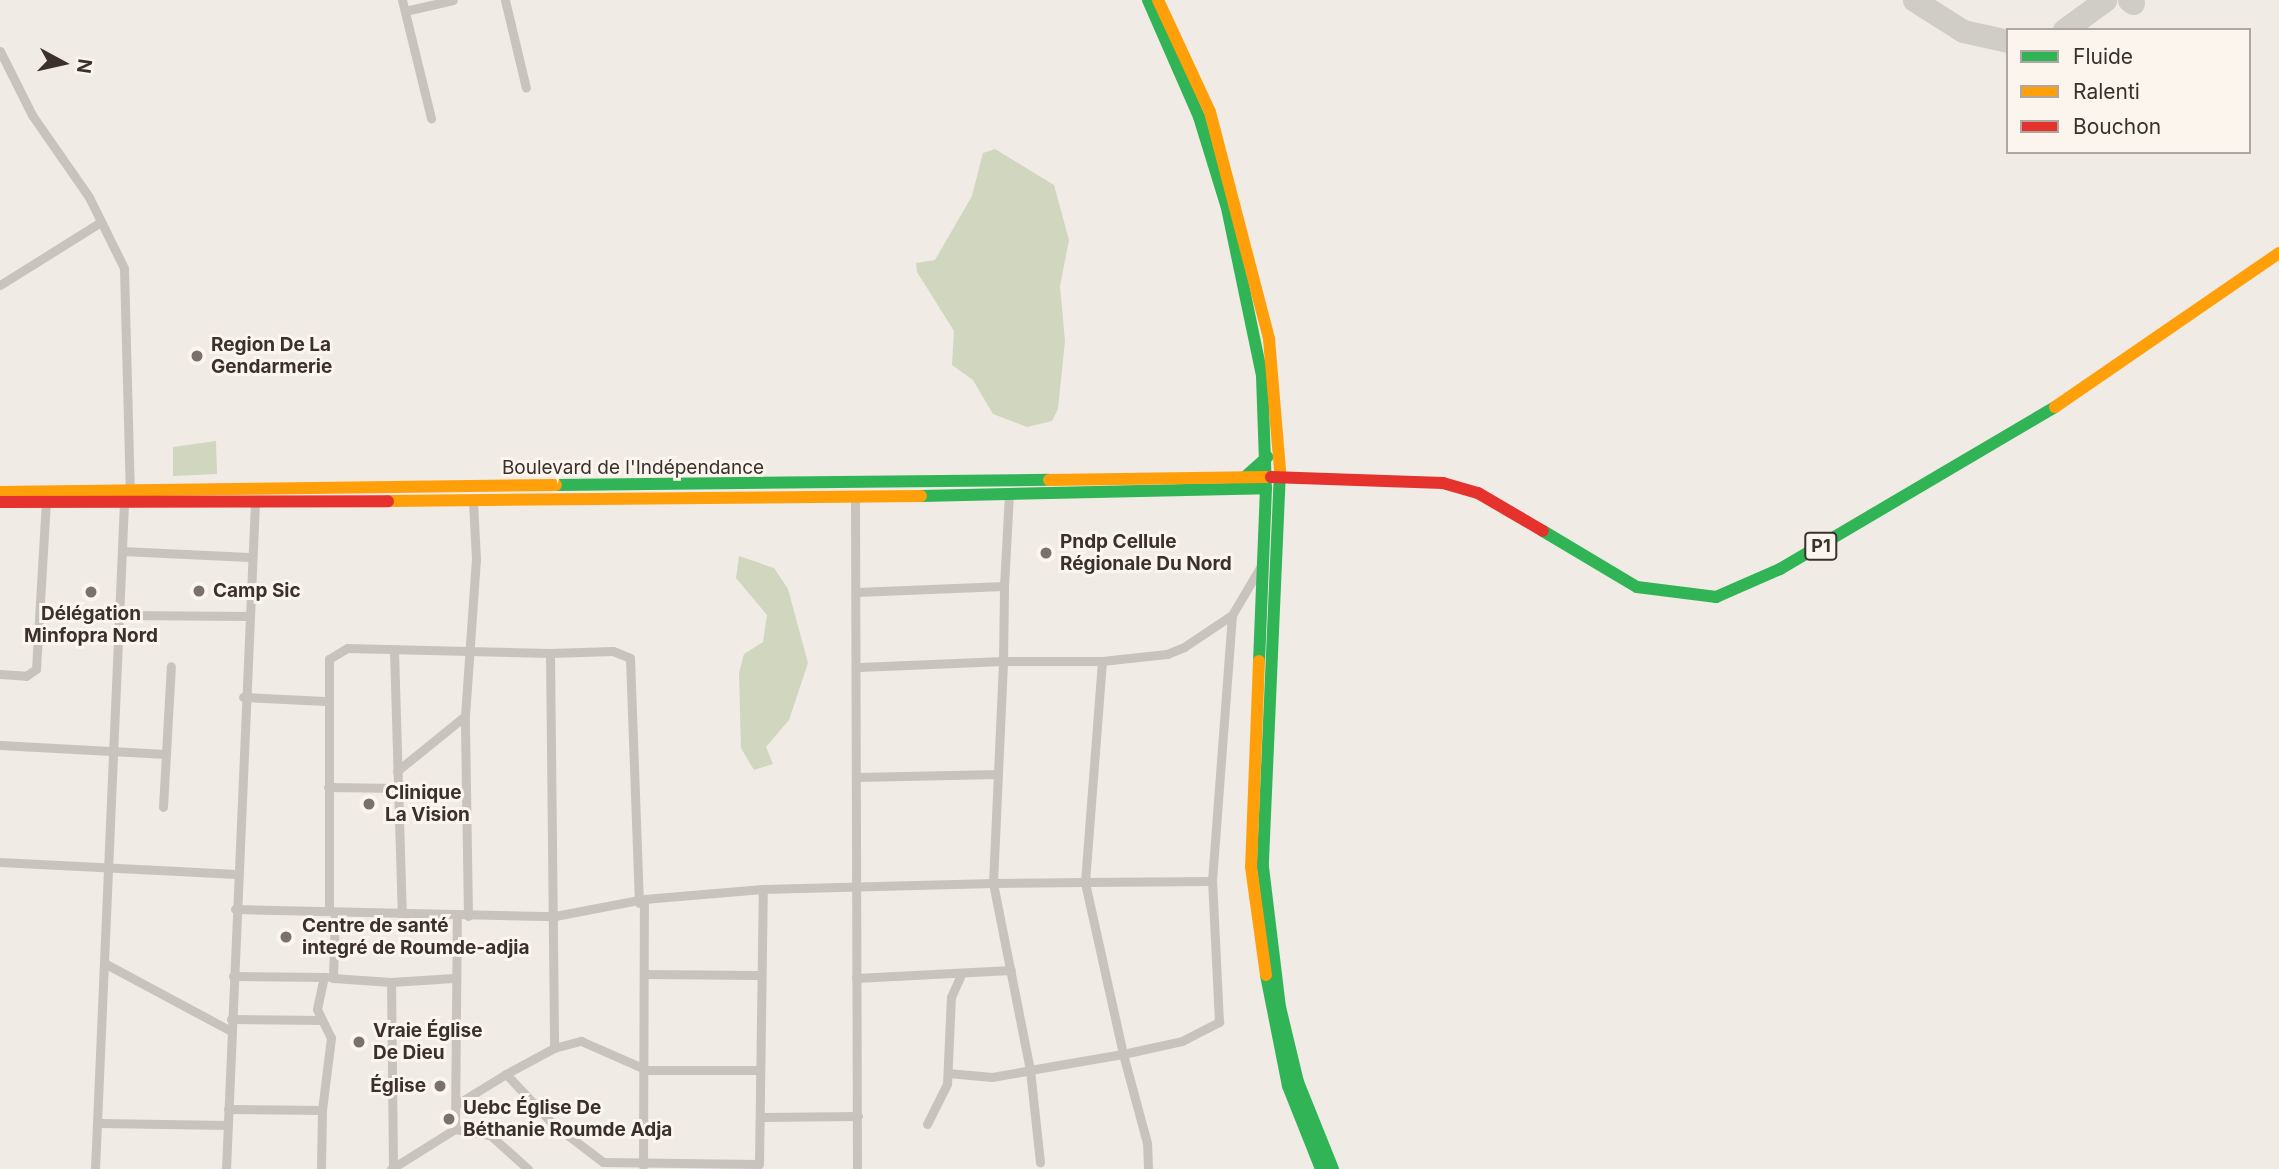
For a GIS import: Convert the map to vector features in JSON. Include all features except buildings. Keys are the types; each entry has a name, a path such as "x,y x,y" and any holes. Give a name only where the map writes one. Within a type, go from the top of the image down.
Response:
{"main road":[{"path":"1148,0 1199,117 1227,208 1262,376 1266,483 1252,796 1258,941 1288,1086 1321,1169"},
{"path":"1158,0 1210,113 1237,200 1269,339 1280,482 1263,867 1280,1007 1298,1082 1333,1169"},
{"name":"P1","path":"1280,482 1318,480 1443,483 1478,493 1637,587 1716,597 1780,569 2030,424 2279,253"},
{"path":"1245,477 1266,457"},
{"name":"Boulevard de l'Indépendance","path":"0,502 127,497 1245,477 1266,483"},
{"path":"1266,483 1280,482"},
{"name":"Boulevard de l'Indépendance","path":"0,492 255,502 473,501 1009,494 1266,483"}],"street":[{"path":"402,0 431,118"},
{"path":"405,11 453,0"},
{"path":"506,0 526,88"},
{"path":"0,51 101,222 128,283 127,497 122,551 100,1123 95,1169"},
{"path":"0,285 101,222"},
{"path":"1009,494 993,883 1030,1070 1040,1162"},
{"path":"855,497 859,667 857,1169"},
{"path":"0,674 26,676 36,669 46,501"},
{"path":"468,916 465,716 466,652 476,559 473,501"},
{"path":"226,1169 243,696 255,502"},
{"path":"122,551 249,557"},
{"path":"948,1073 992,1077 1123,1054 1182,1041 1219,1022 1212,881 1232,615 1263,562"},
{"path":"857,592 1004,586"},
{"path":"120,615 249,616"},
{"path":"859,667 1003,661 1102,661 1167,654 1232,615"},
{"path":"321,1169 323,1110 331,1038 321,1020 328,977 332,912 325,701 328,659 337,650 550,653 613,651 630,658 647,1070 643,1166"},
{"path":"394,650 402,915"},
{"path":"550,653 555,916 554,1048"},
{"path":"1102,661 1085,882 1123,1054 1147,1143 1147,1169"},
{"path":"163,807 171,666"},
{"path":"243,696 325,701"},
{"path":"397,771 465,716"},
{"path":"0,745 166,754"},
{"path":"857,777 998,774"},
{"path":"328,787 399,788"},
{"path":"0,862 237,874"},
{"path":"235,909 402,915 555,916 642,901 763,889 1212,881"},
{"path":"506,1074 589,1155 643,1166 759,1167 759,975 763,889"},
{"path":"455,1129 457,1104 454,978 457,915"},
{"path":"106,964 231,1031"},
{"path":"856,978 961,975 1011,970"},
{"path":"644,974 759,975"},
{"path":"927,1124 948,1073 951,997 961,975"},
{"path":"233,976 328,977 391,982 454,978"},
{"path":"391,982 392,1168"},
{"path":"232,1018 321,1020"},
{"path":"457,1104 554,1048 580,1041 647,1070 758,1070"},
{"path":"228,1109 323,1110"},
{"path":"760,1117 858,1116"},
{"path":"100,1123 228,1125"},
{"path":"392,1168 455,1129 490,1135 528,1169"}],"green space":[{"path":"995,149 1054,185 1069,240 1060,286 1065,341 1058,409 1052,421 1027,427 993,414 973,380 952,365 954,331 917,272 916,263 935,260 972,196 983,153"},
{"path":"216,441 217,474 173,476 173,447"},
{"path":"739,556 774,568 788,589 808,663 789,720 766,747 773,764 754,770 741,748 739,673 744,654 763,642 767,615 736,578"}],"taxiway":[{"path":"1914,0 1963,31 2006,41"},
{"path":"2067,28 2105,0"},
{"path":"2129,0 2133,3"}],"traffic: fast":[{"path":"1148,0 1199,117 1227,208 1262,376 1266,488 1259,661"},
{"path":"1543,531 1637,587 1716,597 1780,569 2055,407"},
{"path":"1245,477 1267,457"},
{"path":"1280,471 1263,867 1280,1007 1298,1082 1333,1169"},
{"path":"556,485 1049,480"},
{"path":"921,496 1266,488"},
{"path":"1266,975 1288,1086 1321,1169"}],"traffic: slow":[{"path":"1158,0 1210,112 1269,339 1280,471"},
{"path":"2055,407 2279,253"},
{"path":"1049,480 1266,477"},
{"path":"0,492 556,485"},
{"path":"388,501 921,496"},
{"path":"1259,661 1251,867 1266,975"}],"traffic: jam":[{"path":"1271,477 1443,483 1478,493 1543,531"},
{"path":"0,502 388,501"}],"place":[{"name":"Region De La Gendarmerie","path":"197,356"},
{"name":"Pndp Cellule Régionale Du Nord","path":"1046,553"},
{"name":"Camp Sic","path":"199,591"},
{"name":"Délégation Minfopra Nord","path":"91,592"},
{"name":"Clinique La Vision","path":"369,804"},
{"name":"Centre de santé integré de Roumde-adjia","path":"286,937"},
{"name":"Vraie Église De Dieu","path":"359,1042"},
{"name":"Église","path":"440,1086"},
{"name":"Uebc Église De Béthanie Roumde Adja","path":"449,1119"}]}
